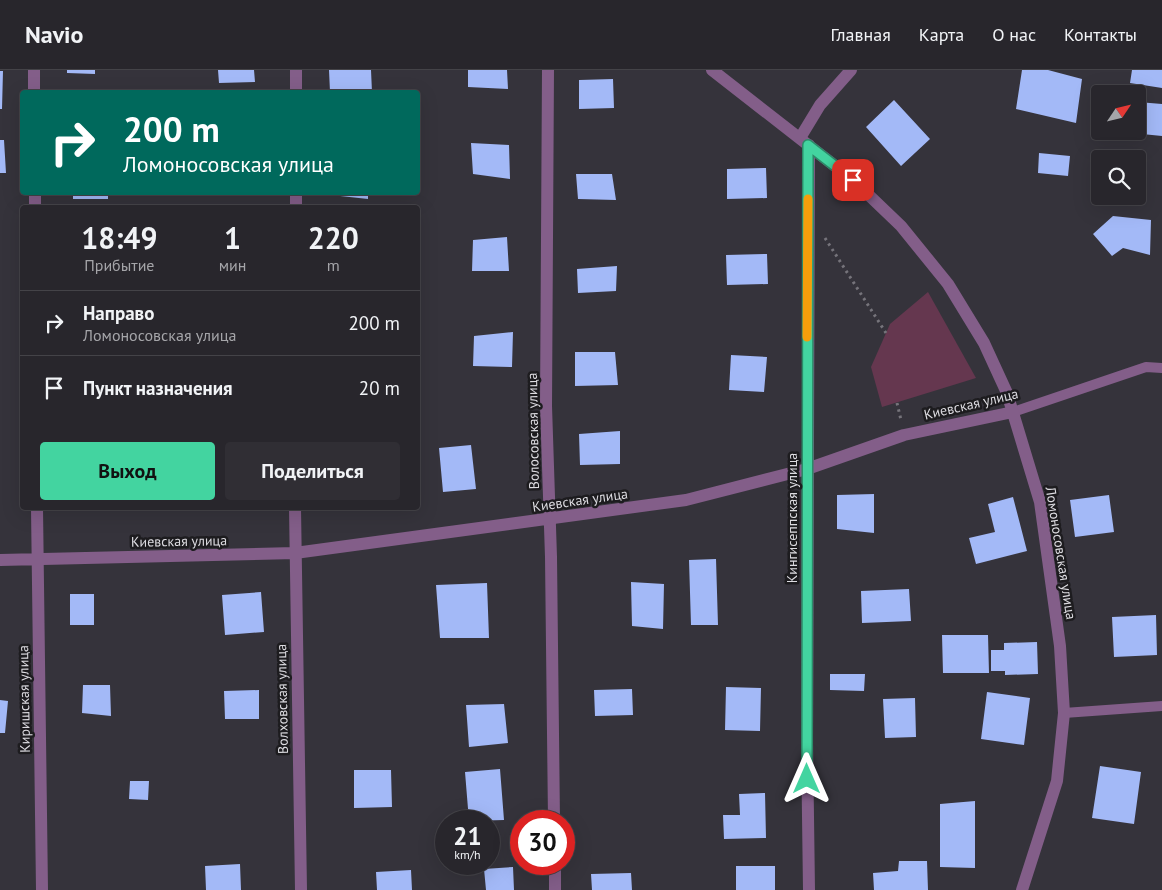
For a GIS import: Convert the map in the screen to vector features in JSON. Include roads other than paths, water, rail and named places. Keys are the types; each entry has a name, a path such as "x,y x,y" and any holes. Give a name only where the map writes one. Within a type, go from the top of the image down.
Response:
{"street":[{"path":"34,70 34,90"},
{"path":"296,70 296,90"},
{"name":"Волосовская улица","path":"548,70 546,406 551,557 554,810"},
{"name":"Ломоносовская улица","path":"712,70 853,180 901,226 948,284 984,343 1007,393 1040,502 1060,646 1064,713 1057,781 1022,890"},
{"path":"804,142 820,105 851,70"},
{"name":"Кингисеппская улица","path":"804,142 809,890"},
{"name":"Киевская улица","path":"0,560 295,553 686,500 807,469 904,435 1012,412"},
{"name":"Киришская улица","path":"37,510 42,890"},
{"name":"Волховская улица","path":"295,510 301,890"},
{"path":"555,875 555,890"}],"lane":[{"name":"Киевская улица","path":"1012,412 1146,367 1162,368"},
{"path":"1064,713 1162,706"}]}
